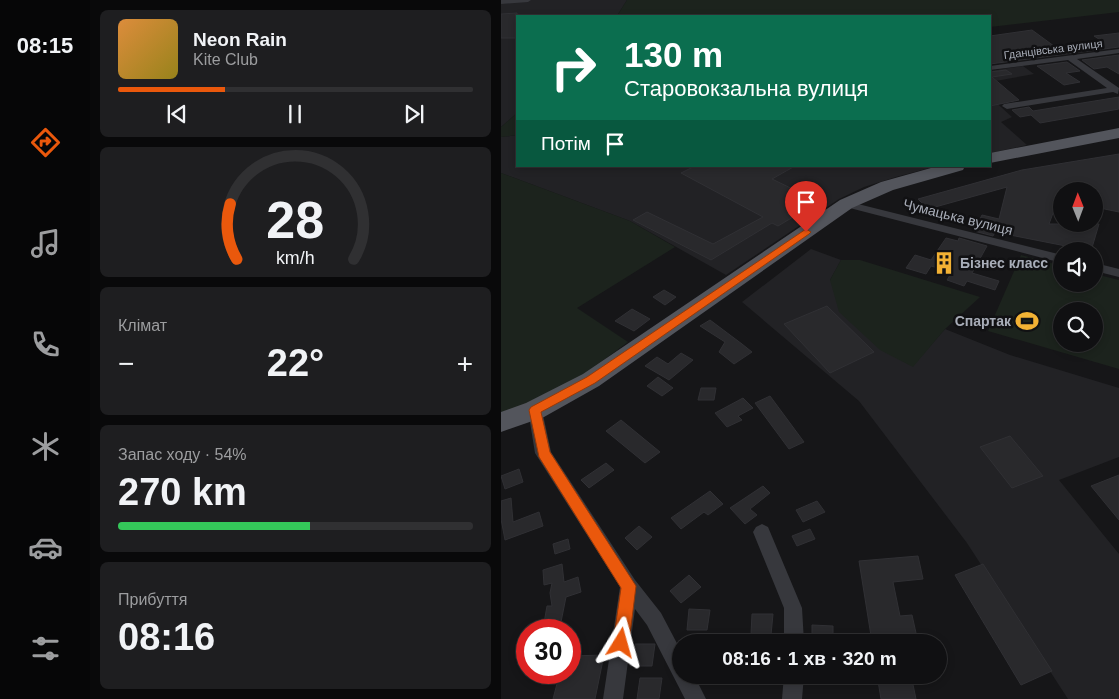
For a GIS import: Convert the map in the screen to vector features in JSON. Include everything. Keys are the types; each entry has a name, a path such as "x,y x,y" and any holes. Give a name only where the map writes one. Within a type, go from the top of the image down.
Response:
{"main road":[{"path":"991,158 1119,133"},
{"path":"501,422 535,410 591,380 846,204 887,186 954,167"}],"street":[{"path":"501,2 528,0"},
{"name":"Гданцівська вулиця","path":"991,68 1119,51"},
{"path":"1070,58 1117,90"},
{"path":"1007,106 1117,90"},
{"name":"Чумацька вулиця","path":"846,204 1053,256"},
{"path":"1103,269 1119,273"},
{"path":"535,410 543,453 629,586 654,619 672,654"},
{"path":"762,532 793,608 794,634"},
{"path":"613,699 629,586"},
{"path":"688,684 696,699"},
{"path":"792,699 793,684"}],"shaded area":[{"path":"501,0 627,0 618,15 516,15 516,114 501,127"},
{"path":"627,0 1119,0 1119,12 991,27 991,15 618,15"},
{"path":"1023,66 1034,74 991,82 991,71"},
{"path":"991,98 1012,117 1001,122 1027,145 991,153"},
{"path":"516,114 516,135 501,137 501,127"},
{"path":"516,135 516,167 933,167 864,187 839,199 726,275 630,221 501,173 501,137"},
{"path":"501,173 630,221 675,247 577,308 628,342 582,376 544,397 501,413"},
{"path":"811,249 841,260 830,280 913,366 945,329 1010,355 1119,388 1119,457 1059,480 1119,554 1119,699 1068,699 967,543 859,401 742,302"},
{"name":"Спартак","path":"1021,255 1053,264 1053,292 1103,292 1103,276 1119,280 1119,369 1060,352 1103,352 1103,302 1053,302 1053,350 988,331"},
{"path":"841,260 860,260 980,297 945,329 913,367 880,350 839,312 830,280"}],"building":[{"path":"517,13 516,38 501,38 501,14"},
{"path":"1032,30 1058,49 1102,41 1094,36 1119,33 1119,47 991,64 991,36"},
{"path":"1119,55 1119,74 1107,67 1094,69 1082,60"},
{"path":"1067,62 1080,71 1066,73 1080,82 1064,85 1037,66"},
{"path":"1006,70 1012,74 992,77 1019,100 991,106 991,72"},
{"path":"1119,97 1119,109 1040,123 1031,115 1020,117 1012,110 1029,107 1033,111"},
{"path":"1119,154 1119,212 1103,209 1103,182 1053,182 1053,213 1049,224 1053,224 1053,232 1097,232 1094,242 1053,243 995,232 993,236 974,231 982,215 999,219 1007,187 928,209 918,199 1022,170"},
{"path":"693,167 793,167 772,179 805,195 811,191 825,198 778,226 772,223 711,260 633,220 647,212 713,244 763,217 681,173"},
{"name":"Бізнес класс","path":"946,238 958,241 959,238 987,246 972,273 999,281 995,290 967,281 964,286 947,280 952,272 931,266 926,274 906,268 915,255 931,260"},
{"path":"664,290 676,297 665,305 653,297"},
{"path":"827,306 874,352 830,373 784,324"},
{"path":"632,309 650,319 634,331 615,321"},
{"path":"710,320 752,352 734,364 719,352 725,342 700,326"},
{"path":"681,353 693,360 669,380 645,366 657,357 668,364"},
{"path":"658,377 673,388 662,396 647,386"},
{"path":"701,388 716,388 714,400 698,400"},
{"path":"770,396 804,442 789,449 755,403"},
{"path":"743,398 753,408 738,416 742,420 727,427 715,413"},
{"path":"621,420 660,452 645,463 606,431"},
{"path":"1010,436 1043,476 1012,488 980,447"},
{"path":"606,463 614,470 589,488 581,480"},
{"path":"519,469 523,482 505,489 501,476"},
{"path":"1119,475 1119,520 1091,486"},
{"path":"763,486 770,493 750,509 757,515 745,524 730,508"},
{"path":"710,491 723,504 708,515 704,512 681,529 671,518"},
{"path":"511,498 513,522 539,512 543,526 505,540 501,519 501,501"},
{"path":"817,501 825,512 803,522 796,510"},
{"path":"639,526 652,537 637,550 625,538"},
{"path":"810,529 815,539 797,546 792,536"},
{"path":"568,539 570,549 555,554 553,544"},
{"path":"918,556 923,579 893,582 900,616 912,615 916,634 871,634 859,561"},
{"path":"562,564 564,582 578,577 581,592 566,597 562,619 545,619 547,606 552,606 550,593 552,583 544,585 543,570"},
{"path":"983,564 1052,671 1021,685 955,575"},
{"path":"689,575 701,587 681,603 670,591"},
{"path":"689,609 710,610 707,630 687,630"},
{"path":"752,614 773,614 771,634 751,634"},
{"path":"812,625 833,626 833,634 812,634"},
{"path":"635,644 655,644 652,666 630,666"},
{"path":"604,655 595,699 553,699 557,684 581,684 581,656"},
{"path":"640,678 662,678 659,699 637,699"},
{"path":"878,684 913,684 916,699 881,699"}],"place":[{"name":"Бізнес класс","path":"944,263"},
{"name":"Спартак","path":"1027,321"}],"route":[{"path":"621,643 629,586 543,453 537,430 535,410 591,380 806,232"}]}
